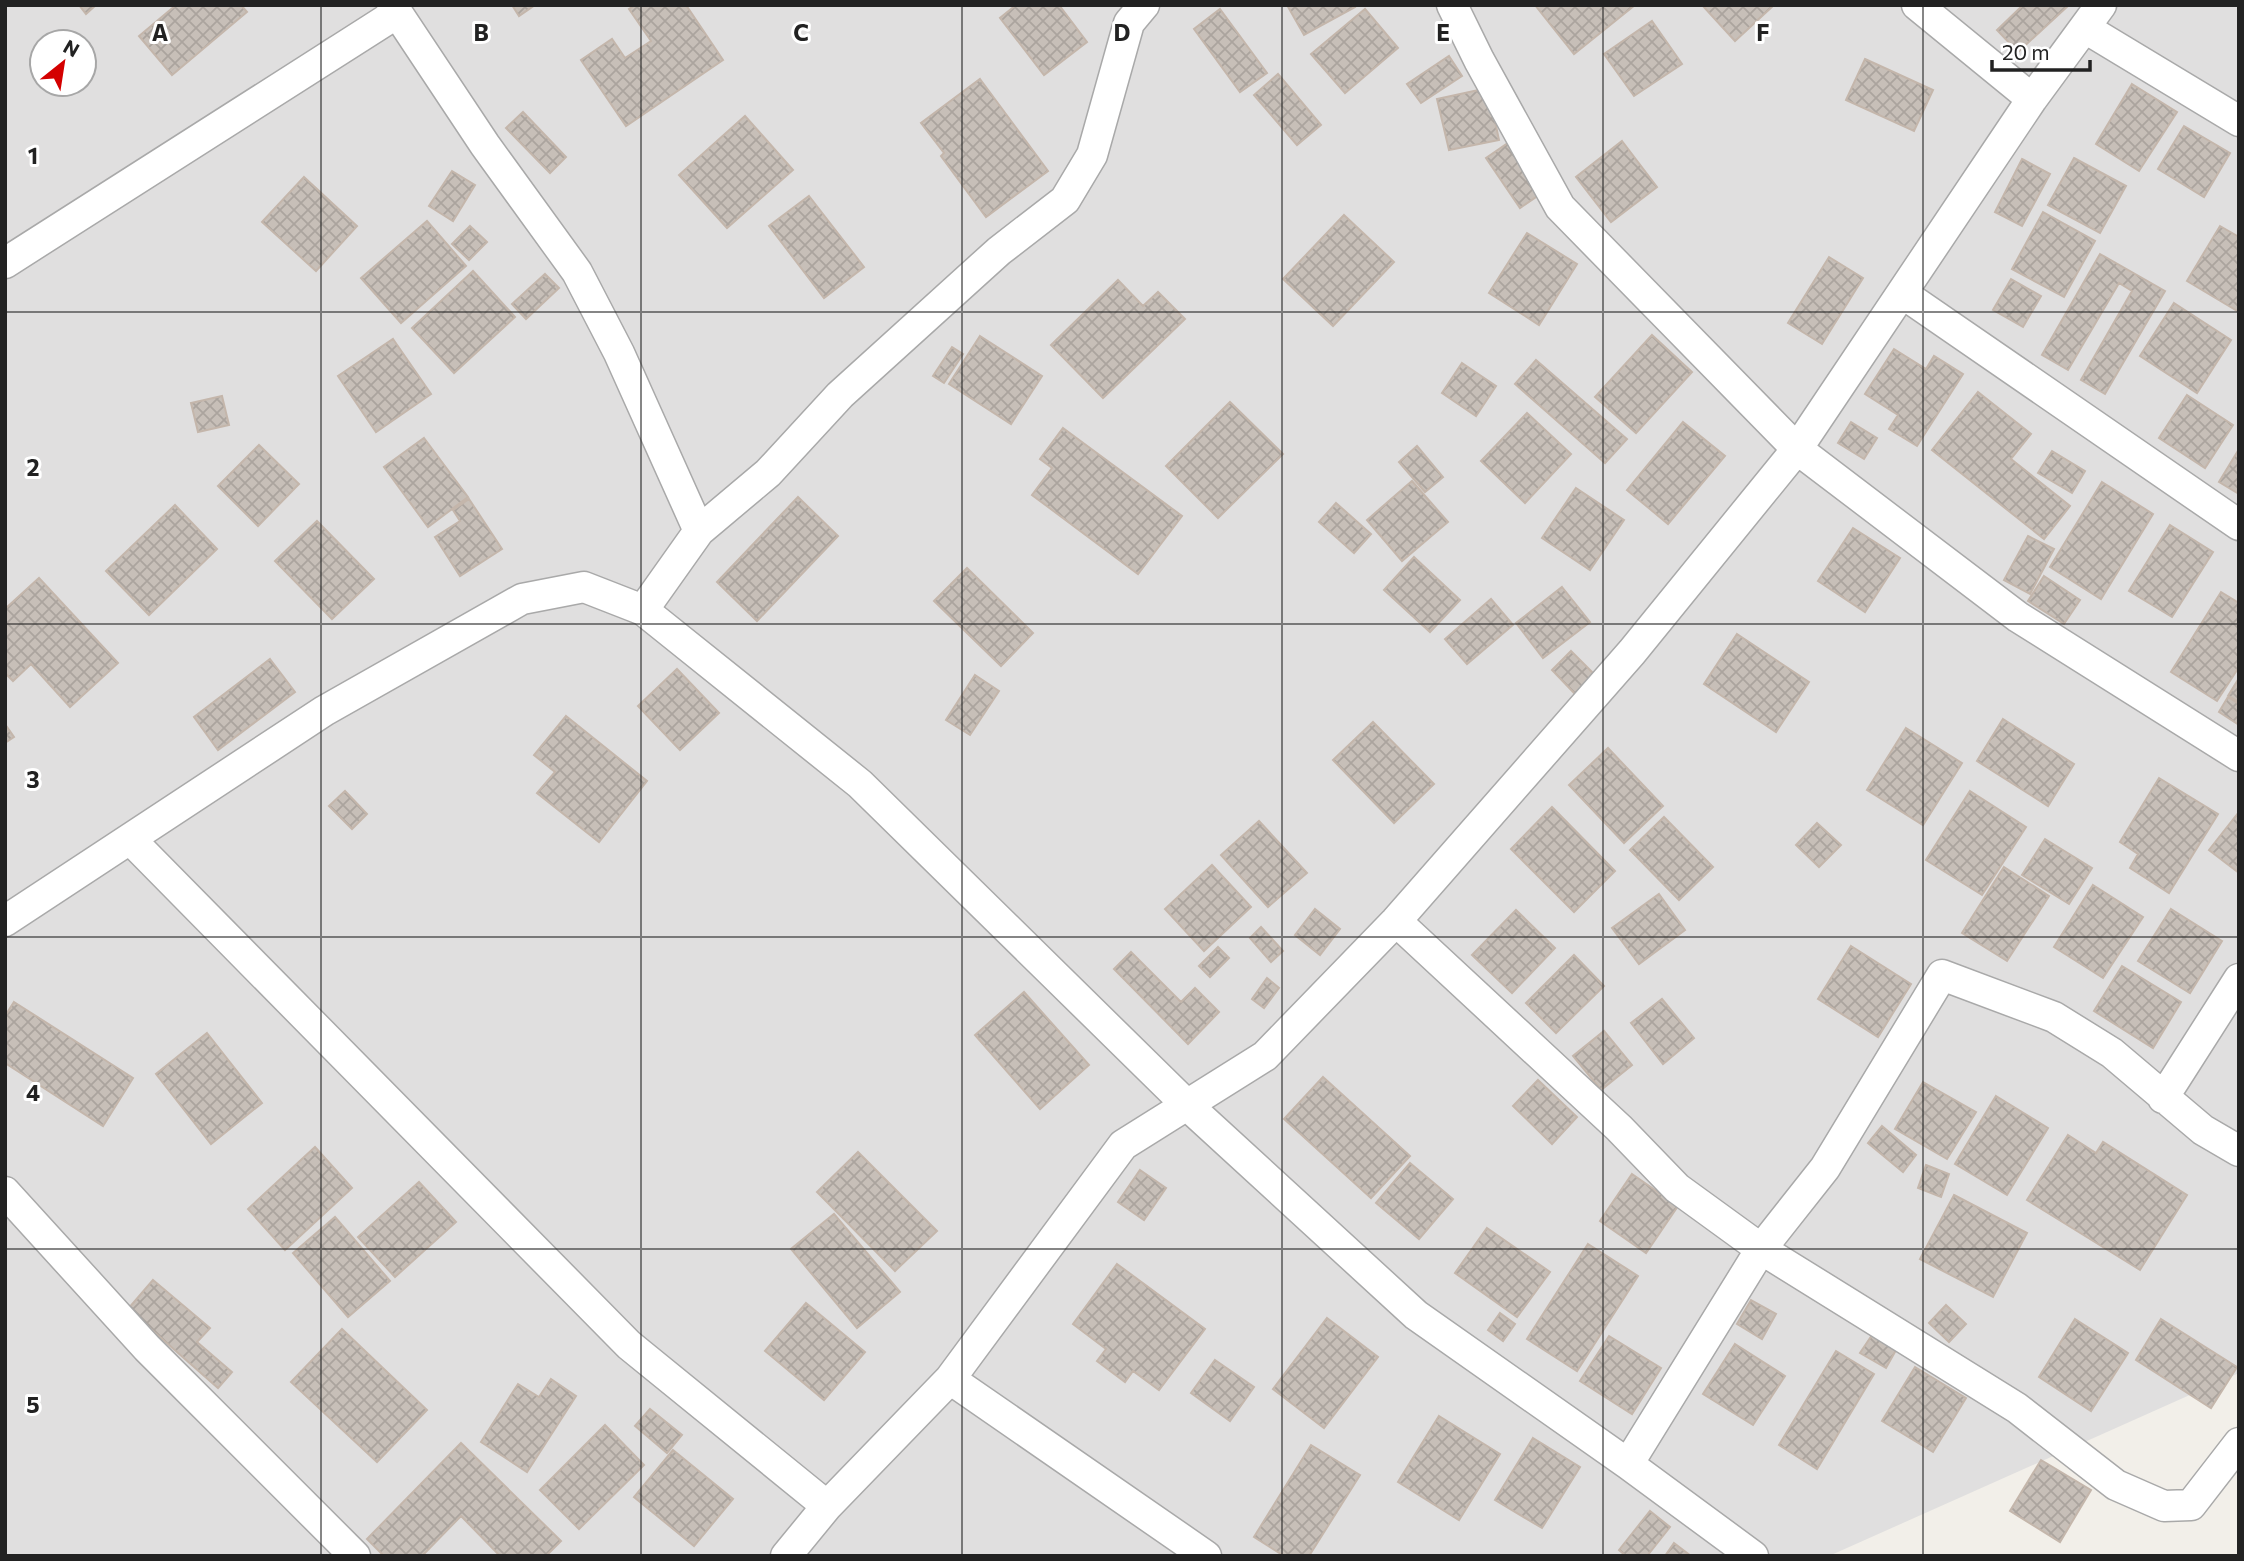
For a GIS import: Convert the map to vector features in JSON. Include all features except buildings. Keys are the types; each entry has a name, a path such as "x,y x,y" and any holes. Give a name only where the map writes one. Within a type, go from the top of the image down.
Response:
{"street":[{"path":"1452,5 1479,60 1560,207 1797,449 2018,617 2239,756"},
{"path":"1917,5 2032,99"},
{"path":"5,263 395,9 485,145 577,272 620,353 699,531"},
{"path":"643,610 699,531 768,472 840,394 999,251 1065,201 1092,155 1132,11"},
{"path":"786,1556 827,1506 950,1379 1123,1145 1265,1056 1395,921 1632,652 1797,449 2032,99 2093,16 2239,121"},
{"path":"1902,293 2239,525"},
{"path":"5,921 324,711 522,599 584,587 643,610 860,784 1186,1105 1416,1315 1628,1464 1753,1556"},
{"path":"130,839 629,1345 827,1506"},
{"path":"1395,921 1619,1128 1677,1188 1761,1249 2017,1408 2116,1485 2164,1506 2191,1505 2239,1443"},
{"path":"1628,1464 1761,1249 1825,1168 1942,975 2054,1017 2112,1053 2203,1130 2239,1151"},
{"path":"2163,1098 2239,979"},
{"path":"5,1192 147,1348 355,1556"},
{"path":"950,1379 1206,1556"}],"shaded area":[{"path":"5,5 2239,5 2239,1373 1829,1556 5,1556"}]}
